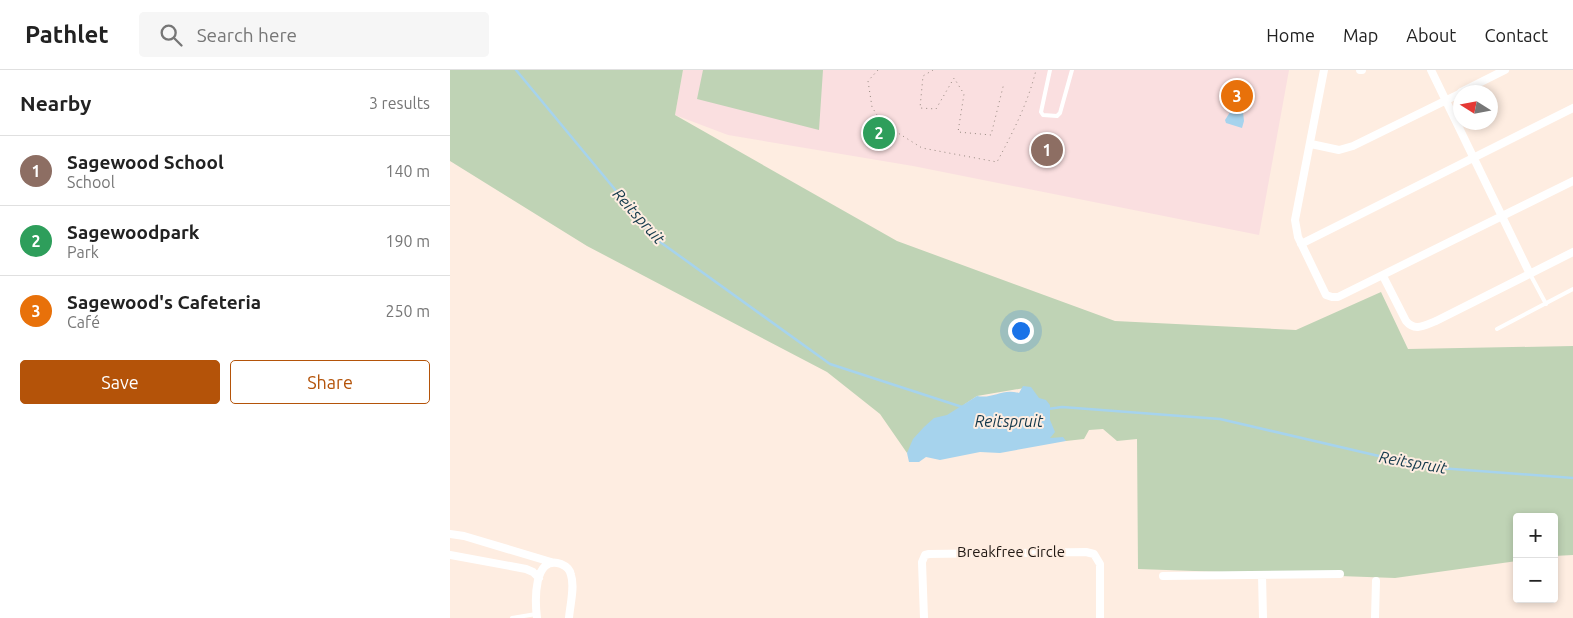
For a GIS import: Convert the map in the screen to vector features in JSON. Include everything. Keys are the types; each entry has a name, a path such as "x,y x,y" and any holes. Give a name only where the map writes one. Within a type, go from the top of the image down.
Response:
{"street":[{"path":"1324,70 1295,220 1296,231 1301,244 1326,295 1338,297 1573,181"},
{"path":"1432,70 1504,216 1530,274"},
{"path":"1476,85 1505,70"},
{"path":"1311,144 1334,150 1353,146 1453,97"},
{"path":"1301,244 1573,108"},
{"path":"1383,276 1406,321 1410,326 1417,328 1436,321 1573,252"},
{"path":"450,534 464,536 563,565 570,572 572,582 569,618"},
{"name":"Breakfree Circle","path":"924,618 922,562 925,555 1086,552 1094,554 1100,564 1100,618"},
{"path":"450,555 526,569 539,578"},
{"path":"537,616 539,578 543,567 552,563"},
{"path":"1163,576 1340,574"},
{"path":"1262,575 1263,618"},
{"path":"1375,618 1376,581"}],"lane":[{"path":"1050,70 1041,112 1043,115 1057,116 1060,113 1072,70"},
{"path":"1530,274 1546,304"},
{"path":"1497,328 1573,289"},
{"path":"512,618 537,616"}],"path":[{"path":"878,70 868,81 872,107 882,123 922,148 997,162 1017,124 1031,89 1036,70"},
{"path":"933,70 924,76 920,108 936,109 954,78 964,94 958,132 991,135 1004,84"}],"shaded area":[{"path":"683,70 1289,70 1259,235 913,166 728,135 675,115"}],"green space":[{"name":"Reitspruit","path":"450,70 683,70 675,115 897,241 1115,321 1296,330 1381,292 1408,349 1573,346 1573,555 1558,556 1558,513 1513,513 1513,562 1395,578 1138,569 1137,439 1117,441 1103,429 1089,430 1084,439 1066,441 1049,438 1030,387 977,396 907,453 880,414 827,372 587,246 450,161"},
{"path":"703,70 823,70 819,130 697,99"}],"water":[{"path":"1232,109 1243,112 1244,121 1242,128 1226,123 1225,120"},
{"name":"Reitspruit","path":"1023,386 1031,387 1039,398 1046,400 1050,405 1050,420 1055,432 1050,438 1063,437 1066,441 1000,453 980,452 940,460 926,457 919,462 909,462 907,453 913,439 934,418 947,415 977,396 983,397 1008,392 1019,393"}],"building":[{"path":"1226,88 1252,92 1249,106 1223,100"}],"waterway":[{"name":"Reitspruit","path":"516,70 656,239 830,364 962,407"},
{"name":"Reitspruit","path":"1048,409 1062,407 1220,419 1426,467 1573,478"}],"place":[{"name":"Sagewood's Cafeteria","path":"1237,96"},
{"name":"Sagewoodpark","path":"879,133"},
{"name":"Sagewood School","path":"1047,150"}]}
